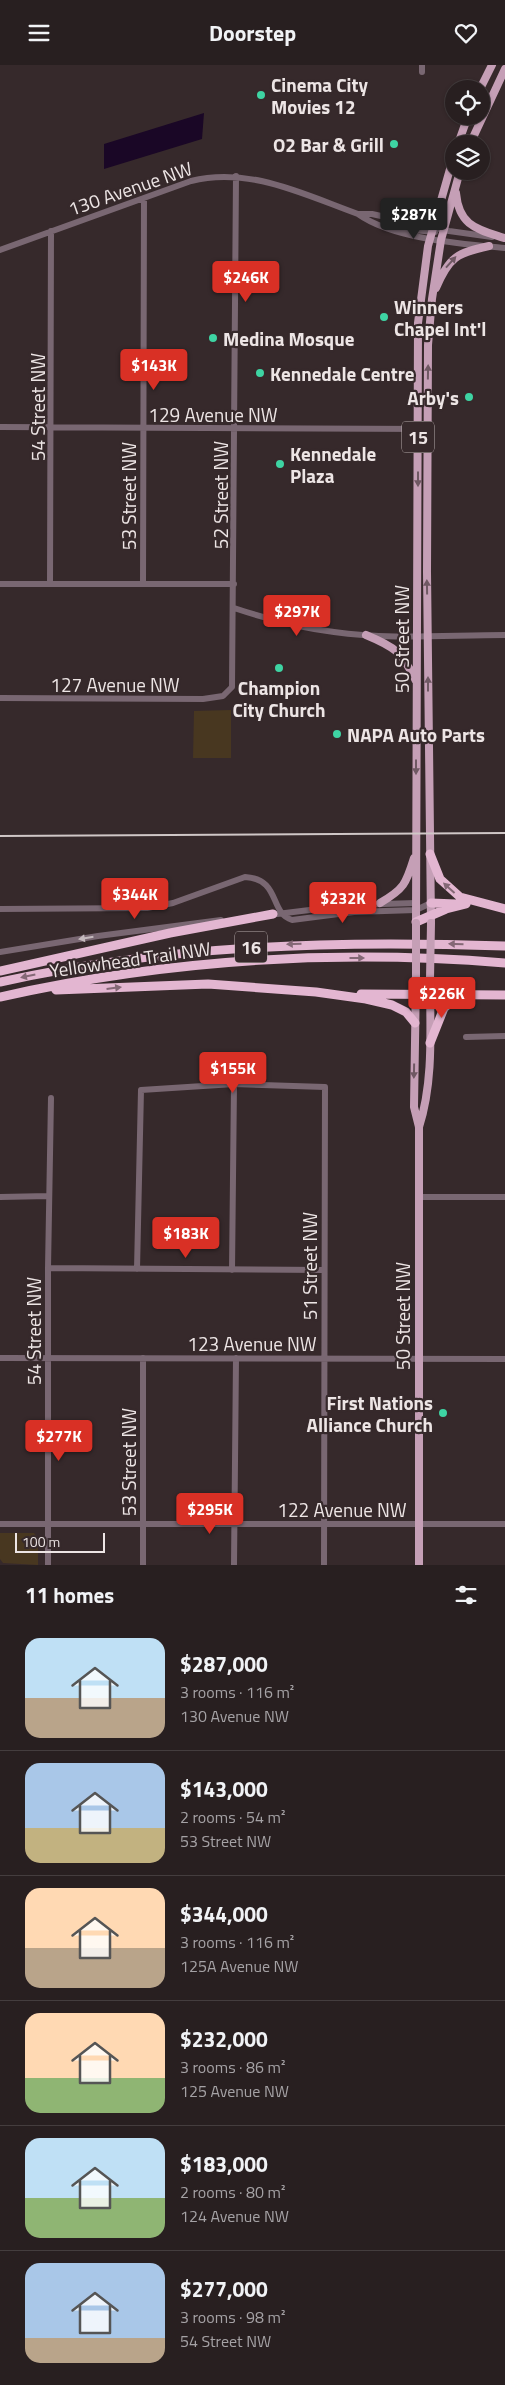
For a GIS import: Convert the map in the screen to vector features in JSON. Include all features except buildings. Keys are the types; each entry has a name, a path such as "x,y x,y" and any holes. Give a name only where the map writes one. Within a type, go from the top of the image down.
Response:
{"highway":[{"path":"430,854 440,879 460,897 484,905"},
{"path":"431,903 484,905 505,909"},
{"path":"416,922 431,919 466,904"},
{"path":"0,971 170,933 278,914"},
{"name":"Yellowhead Trail NW","path":"0,982 130,959 278,945 340,943 505,946"},
{"name":"Yellowhead Trail NW","path":"0,997 30,990 171,967 271,959 402,958 505,963"},
{"path":"30,990 99,990 135,985 208,984 316,992 505,995"},
{"path":"316,992 366,999 392,1005 406,1012 415,1023"},
{"path":"430,1043 444,1008 458,995"}],"main road":[{"path":"484,80 492,65"},
{"path":"474,135 505,69"},
{"name":"50 Street NW","path":"419,1565 419,1127 414,1107 418,323 423,272 431,233 447,180"},
{"name":"50 Street NW","path":"419,1127 426,1106 430,1043 431,903 427,429 430,315 443,230 458,180"},
{"path":"456,186 458,207 466,220 477,229 505,239"},
{"path":"432,299 445,267 453,259 463,252 489,246"},
{"path":"366,635 391,646 400,653 417,683"},
{"path":"380,903 396,894 406,883 416,852"},
{"path":"416,907 431,903"}],"street":[{"name":"130 Avenue NW","path":"0,250 198,179 236,176 274,184 397,230 431,233"},
{"name":"52 Street NW","path":"229,693 234,681 236,176"},
{"name":"53 Street NW","path":"143,584 144,198"},
{"name":"130 Avenue NW","path":"358,214 372,214 431,233"},
{"path":"431,233 443,230 505,239"},
{"name":"54 Street NW","path":"50,584 52,428 51,231"},
{"path":"431,233 441,240 505,248"},
{"name":"129 Avenue NW","path":"0,427 427,429"},
{"path":"0,584 234,584"},
{"path":"234,608 292,625 366,635 505,635"},
{"name":"127 Avenue NW","path":"0,698 203,699 219,698 229,693"},
{"path":"0,909 147,908 173,903 245,877 257,879 266,884 278,914 288,919 295,920 416,907"},
{"path":"0,952 192,923 380,903 416,907"},
{"path":"466,1037 505,1036"},
{"path":"137,1269 141,1090 234,1084 232,1270"},
{"name":"51 Street NW","path":"234,1084 325,1087 324,1565"},
{"name":"54 Street NW","path":"48,1565 48,1268 51,1097"},
{"path":"0,1197 49,1196"},
{"path":"418,1197 505,1197"},
{"path":"48,1268 324,1270"},
{"name":"123 Avenue NW","path":"0,1358 505,1359"},
{"name":"53 Street NW","path":"142,1565 143,1358"},
{"path":"234,1565 236,1358"},
{"name":"122 Avenue NW","path":"0,1524 505,1524"}],"shaded area":[{"path":"204,113 202,139 104,169 104,144"},
{"path":"231,710 231,758 193,758 194,711"},
{"path":"0,1533 34,1533 38,1538 38,1565 3,1563 0,1559"}],"railway":[{"path":"0,836 505,833"}],"place":[{"name":"Cinema City Movies 12","path":"261,95"},
{"name":"O2 Bar & Grill","path":"394,144"},
{"name":"Winners Chapel Int'l","path":"384,317"},
{"name":"Medina Mosque","path":"213,338"},
{"name":"Kennedale Centre","path":"260,373"},
{"name":"Arby's","path":"469,397"},
{"name":"Kennedale Plaza","path":"280,464"},
{"name":"Champion City Church","path":"279,668"},
{"name":"NAPA Auto Parts","path":"337,734"},
{"name":"First Nations Alliance Church","path":"443,1413"}]}
